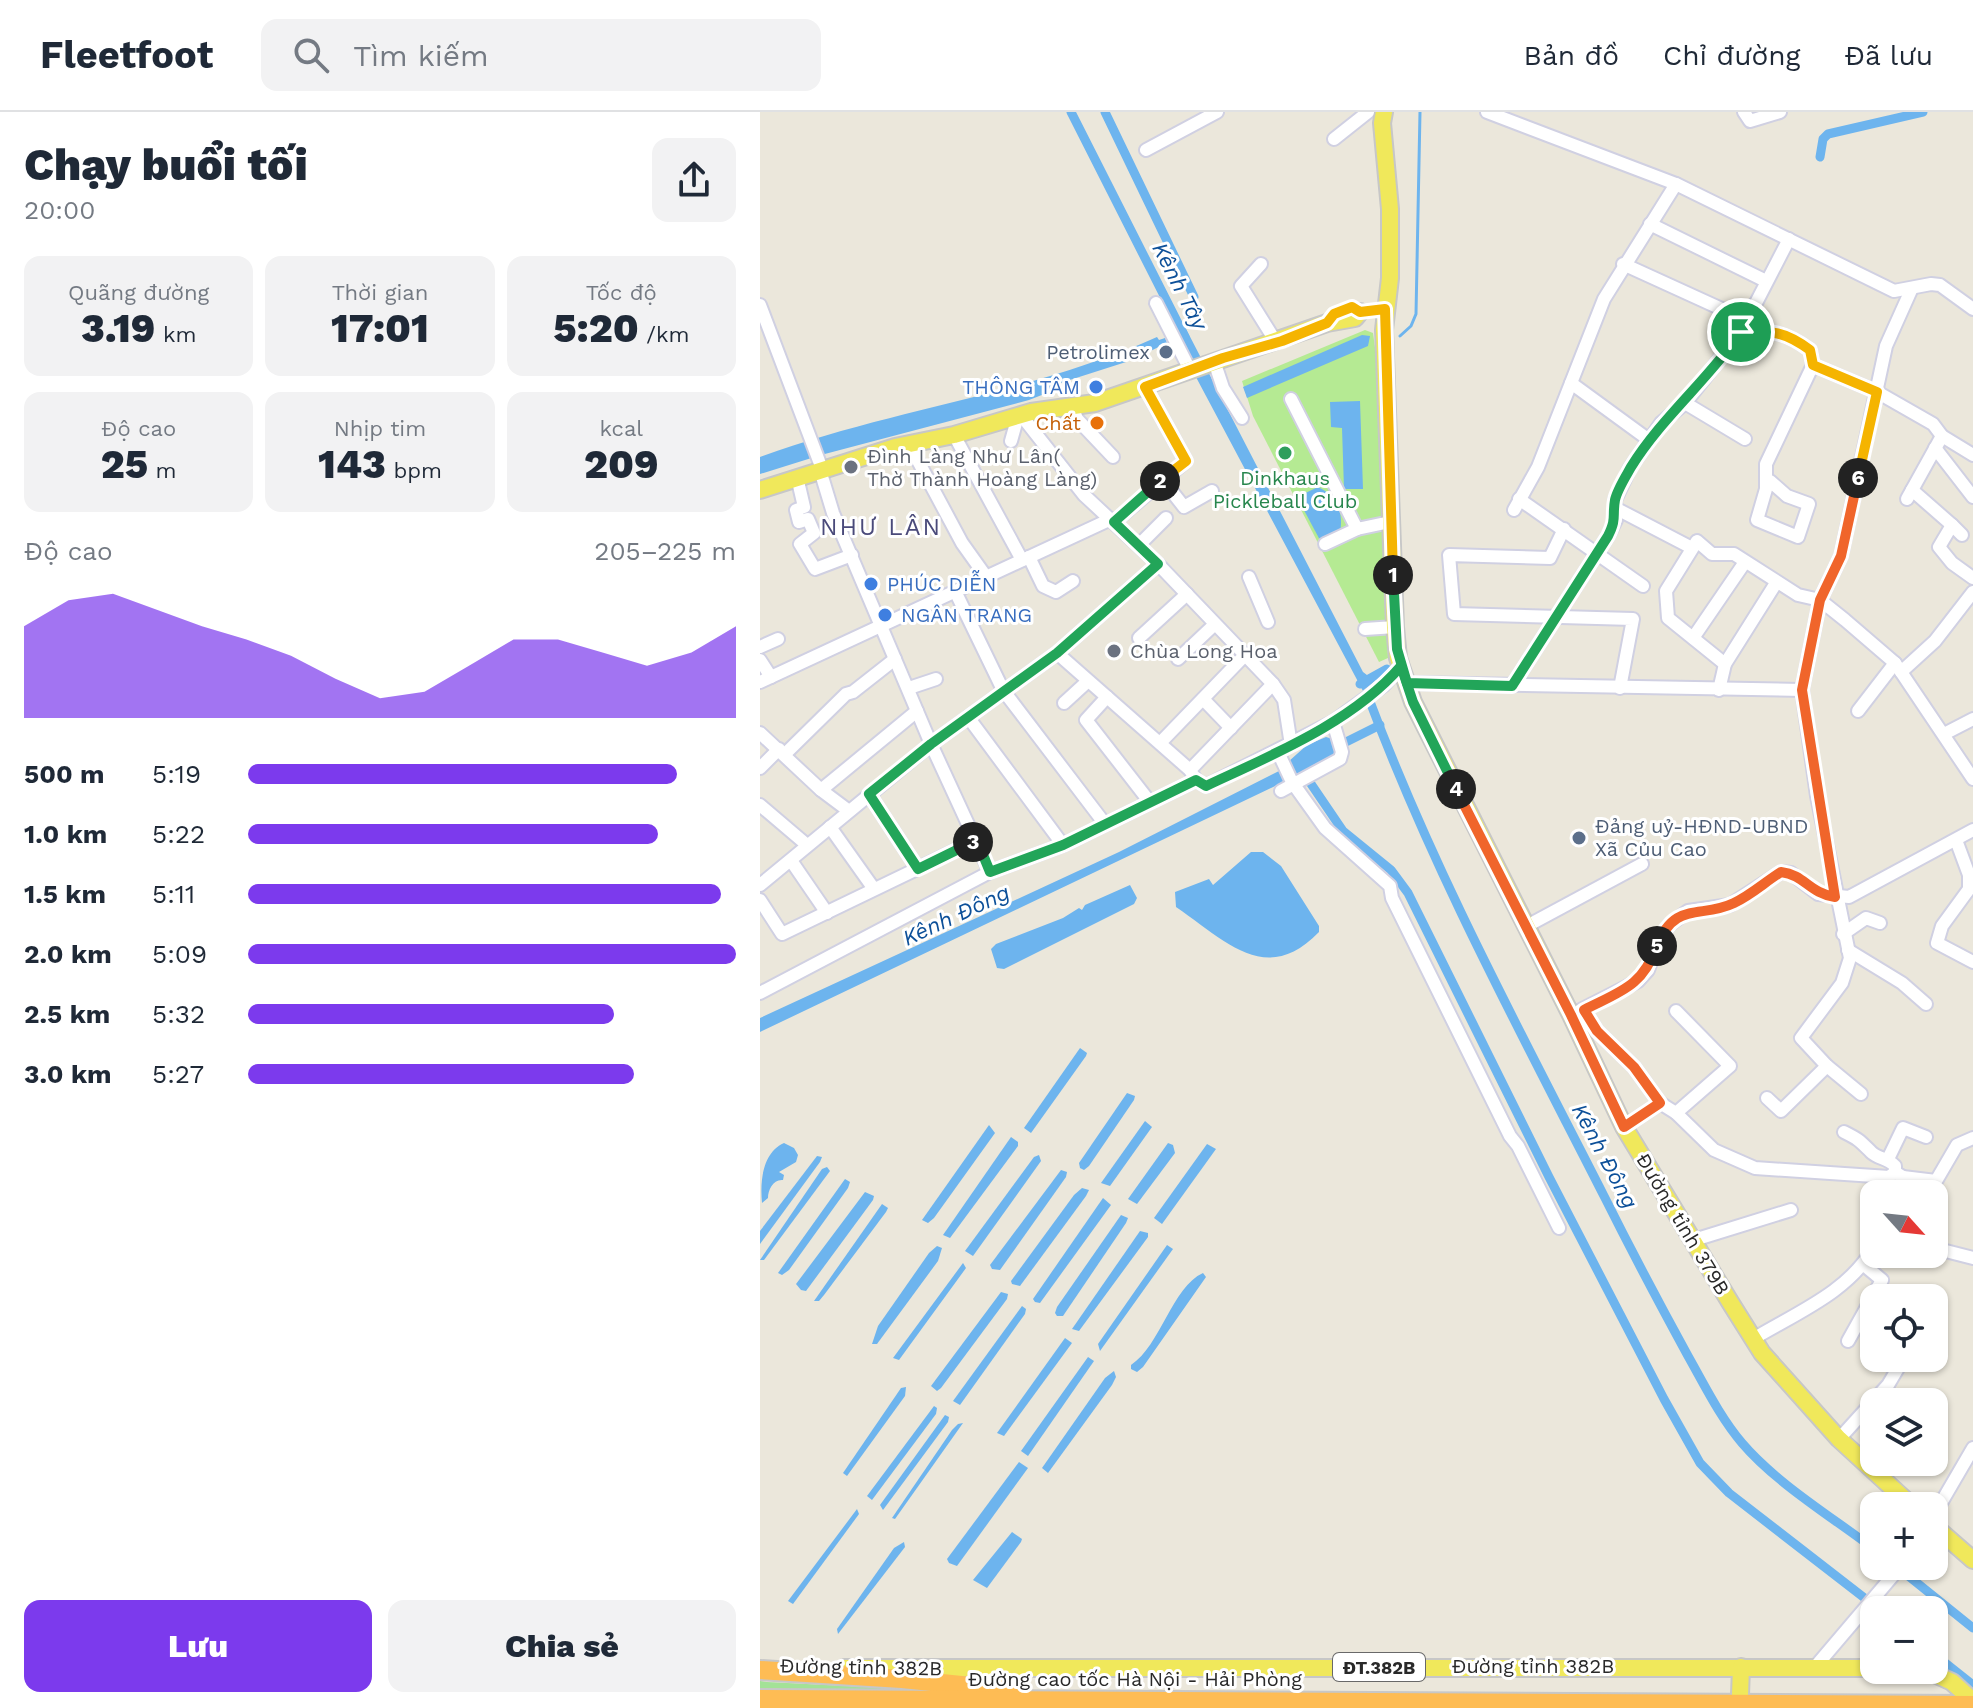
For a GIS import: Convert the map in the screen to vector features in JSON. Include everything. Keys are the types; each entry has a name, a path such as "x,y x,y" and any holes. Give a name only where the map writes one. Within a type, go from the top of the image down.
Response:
{"highway":[{"path":"760,1667 1040,1693 1233,1694 1390,1702"},
{"name":"Đường cao tốc Hà Nội - Hải Phòng","path":"760,1699 1973,1703"}],"main road":[{"name":"Đường tỉnh 379B","path":"1384,112 1382,123 1390,209 1390,278 1385,309 1390,522 1395,627 1407,683 1435,749 1525,927 1578,1012 1624,1127 1753,1339 1839,1439 1897,1492"},
{"path":"765,491 820,465 954,435 1020,416 1095,403 1214,365 1327,323 1334,314 1352,307 1360,312 1385,309"},
{"path":"1948,1538 1973,1560"},
{"name":"Đường tỉnh 382B","path":"760,1667 1860,1668"},
{"path":"1740,1695 1741,1667"},
{"path":"1948,1680 1973,1703"}],"street":[{"path":"1146,150 1217,112"},
{"path":"1334,139 1368,112"},
{"path":"1487,112 1676,184 1894,291 1940,285 1973,309"},
{"path":"1744,112 1750,121 1780,112"},
{"path":"1643,586 1564,529 1517,505 1538,467 1604,299 1623,264 1676,184"},
{"path":"1650,224 1766,281"},
{"path":"1512,686 1616,520 1615,500 1630,468 1661,423 1685,403 1744,326 1789,239"},
{"path":"1261,264 1241,286 1276,342"},
{"path":"1623,264 1744,326 1789,334 1810,350 1813,365 1766,464 1766,489 1757,520 1798,537 1809,504 1787,496 1770,481"},
{"path":"1861,1094 1827,1066 1801,1038 1842,983 1850,958 1835,897 1802,690 1820,600 1841,556 1886,346 1912,288"},
{"path":"1156,303 1189,371"},
{"path":"760,305 838,522 931,744 990,872"},
{"path":"1214,365 1223,388 1242,418"},
{"path":"1813,365 1877,392 1933,424 1938,442 1973,497"},
{"path":"1571,383 1649,440"},
{"path":"760,660 766,679 1113,520 1186,461 1145,387"},
{"path":"1291,399 1357,529"},
{"path":"1685,403 1745,439"},
{"path":"1072,406 1077,419 1113,457"},
{"path":"1011,441 1020,416"},
{"path":"1020,416 1084,495 1139,545 1273,684 1284,700 1291,745"},
{"path":"954,435 1043,586 1056,592 1073,581"},
{"path":"1938,442 1973,455"},
{"path":"1938,442 1910,494 1962,535"},
{"path":"909,444 962,543 987,578"},
{"path":"797,477 804,507 796,510 799,522 808,519 814,533"},
{"path":"1162,479 1184,507 1212,491"},
{"path":"1615,508 1692,548"},
{"path":"1139,545 1166,518"},
{"path":"838,522 814,533 800,544 815,569 852,555"},
{"path":"1325,544 1357,529 1390,522"},
{"path":"1952,525 1939,547 1952,563 1973,578"},
{"path":"1564,529 1550,558 1449,555 1454,614 1633,619 1620,688"},
{"path":"1725,664 1668,618 1666,591 1697,541 1712,554 1734,554 1798,595 1820,600 1898,668 1973,779"},
{"path":"1693,638 1745,562"},
{"path":"760,885 792,862 807,845 931,744 1057,653 1158,564"},
{"path":"1249,577 1268,622"},
{"path":"1719,690 1725,664 1776,583"},
{"path":"1858,711 1898,668 1935,641 1973,592"},
{"path":"956,593 1003,690 1105,824"},
{"path":"1139,638 1187,594"},
{"path":"1178,659 1215,624"},
{"path":"1365,629 1395,627"},
{"path":"832,631 839,644"},
{"path":"760,647 778,639"},
{"path":"1057,653 1161,742 1206,786 1333,722 1384,685 1401,666"},
{"path":"1161,742 1246,654"},
{"path":"760,768 785,754 846,694 853,692 895,659"},
{"path":"909,688 936,679"},
{"path":"1064,703 1088,681"},
{"path":"1407,683 1802,690"},
{"path":"760,993 990,872 1063,845 1193,775 1231,728 1273,684"},
{"path":"1107,697 1086,720 1149,801"},
{"path":"1203,699 1231,728"},
{"path":"821,790 917,711"},
{"path":"968,717 1063,845"},
{"path":"1944,734 1973,719"},
{"path":"1281,791 1298,779 1340,759 1342,752 1333,722"},
{"path":"760,734 821,790 849,811"},
{"path":"1278,752 1293,783 1325,828 1390,886 1392,898 1559,1228"},
{"path":"869,794 918,869"},
{"path":"760,805 807,845"},
{"path":"830,827 874,889"},
{"path":"1973,830 1849,897 1818,894 1791,873 1781,872 1730,905 1688,911 1669,925 1648,970 1638,981 1578,1012 1634,1067 1660,1103 1676,1113 1714,1150 1755,1168 1889,1177 1899,1175 1936,1181 1957,1145 1973,1138"},
{"path":"760,900 782,934 977,840"},
{"path":"1956,840 1969,875 1969,889 1942,926 1937,943 1973,962"},
{"path":"792,862 827,913"},
{"path":"1525,927 1642,864"},
{"path":"1843,934 1866,918 1880,923"},
{"path":"1848,950 1902,983 1926,1004"},
{"path":"1676,1011 1730,1066 1676,1113"},
{"path":"1767,1098 1781,1111 1827,1066"},
{"path":"1624,1127 1660,1103"},
{"path":"1888,1159 1903,1128 1926,1137"},
{"path":"1844,1132 1865,1142 1872,1153 1888,1159 1895,1166 1898,1180"},
{"path":"1694,1240 1791,1210"},
{"path":"1948,1252 1973,1258"},
{"path":"1753,1339 1834,1292 1861,1268"},
{"path":"1868,1268 1882,1280 1880,1284"},
{"path":"1848,1341 1860,1324"},
{"path":"1839,1439 1888,1385 1896,1372"},
{"path":"1948,1494 1968,1464 1973,1448"},
{"path":"1877,1596 1890,1580"},
{"path":"1816,1666 1860,1621"}],"green space":[{"path":"1365,330 1373,333 1377,362 1388,658 1379,662 1253,416 1242,381"},
{"path":"760,1681 926,1690 920,1698 760,1697"}],"water":[{"path":"1184,325 1363,672 1375,681 1363,691 1189,364 1173,331"},
{"path":"1362,335 1370,336 1368,346 1247,398 1243,387"},
{"path":"1157,337 1159,340 1165,338 1167,343 1138,357 1136,354 1125,358 1126,362 1051,386 1052,391 1029,400 760,474 760,457 809,440 1060,373"},
{"path":"1360,401 1363,489 1344,489 1342,428 1331,427 1330,402"},
{"path":"1318,487 1334,499 1341,518 1340,532 1321,542 1297,497"},
{"path":"1326,737 1333,739 1341,751 1294,777 760,1032 760,1018 1119,852 1289,766 1288,762 1307,745"},
{"path":"1251,852 1263,852 1281,866 1319,926 1319,932 1300,948 1281,956 1264,957 1246,953 1176,907 1175,892 1209,879 1213,885"},
{"path":"1130,885 1137,898 1134,904 1004,969 997,968 991,949 996,944 1063,918 1079,908 1082,910 1085,905"},
{"path":"1080,1048 1087,1053 1086,1056 1031,1133 1024,1128"},
{"path":"1127,1093 1135,1096 1134,1100 1089,1166 1084,1170 1080,1168 1079,1163"},
{"path":"1145,1121 1152,1127 1110,1186 1101,1183"},
{"path":"989,1125 995,1133 934,1218 928,1223 922,1220"},
{"path":"1011,1137 1018,1142 1018,1146 950,1238 943,1235"},
{"path":"784,1143 794,1148 798,1155 796,1162 779,1172 784,1175 783,1180 774,1183 768,1198 762,1203 764,1169 771,1154"},
{"path":"1168,1143 1173,1145 1175,1153 1137,1204 1128,1199"},
{"path":"1207,1144 1216,1149 1162,1224 1154,1218"},
{"path":"1039,1155 1041,1161 973,1256 965,1251 1034,1157"},
{"path":"817,1156 822,1157 820,1162 760,1244 760,1231"},
{"path":"827,1167 830,1171 764,1260 760,1260 822,1169"},
{"path":"1061,1170 1067,1172 1066,1177 1000,1270 992,1269 990,1265"},
{"path":"845,1179 850,1182 848,1188 789,1270 782,1275 778,1273"},
{"path":"1082,1188 1089,1190 1086,1196 1020,1286 1012,1284 1011,1281"},
{"path":"865,1192 874,1196 873,1200 806,1291 801,1290 796,1284"},
{"path":"1103,1198 1111,1205 1040,1303 1035,1302 1033,1299"},
{"path":"882,1204 888,1208 886,1212 824,1295 819,1301 814,1301"},
{"path":"1121,1215 1128,1218 1126,1223 1063,1316 1057,1316 1057,1307"},
{"path":"1140,1231 1148,1233 1148,1237 1079,1331 1072,1329"},
{"path":"1167,1245 1173,1249 1100,1351 1098,1344"},
{"path":"937,1246 942,1248 938,1261 877,1344 872,1344 878,1326"},
{"path":"963,1263 966,1268 899,1360 893,1358"},
{"path":"1203,1273 1206,1277 1143,1367 1137,1372 1131,1369 1131,1365 1151,1344 1183,1290"},
{"path":"1001,1292 1008,1294 1007,1299 937,1391 931,1386"},
{"path":"1022,1306 1026,1309 1025,1314 960,1405 953,1401"},
{"path":"1065,1338 1072,1343 1004,1436 997,1433"},
{"path":"1088,1357 1094,1361 1028,1456 1021,1451"},
{"path":"1114,1371 1116,1377 1112,1385 1048,1473 1042,1468 1105,1378"},
{"path":"906,1387 905,1396 847,1476 843,1473 901,1388"},
{"path":"934,1406 937,1408 936,1414 872,1500 867,1496"},
{"path":"945,1415 949,1417 948,1422 883,1510 880,1505"},
{"path":"963,1423 895,1519 892,1518 952,1430"},
{"path":"1019,1462 1028,1468 957,1566 949,1563 947,1559"},
{"path":"857,1509 859,1514 793,1604 788,1601"},
{"path":"1012,1532 1022,1539 1021,1542 987,1588 973,1580"},
{"path":"904,1542 905,1547 838,1634 837,1629 894,1548"}],"waterway":[{"name":"Kênh Tây","path":"1071,112 1185,337"},
{"path":"1105,112 1194,297"},
{"path":"1400,336 1411,326 1416,314 1420,112"},
{"path":"1820,157 1823,139 1828,134 1923,112"},
{"path":"1360,684 1387,669 1389,673"},
{"name":"Kênh Đông","path":"1369,699 1421,826 1479,950 1635,1256 1713,1401 1756,1458 1860,1539"},
{"name":"Kênh Đông","path":"1336,747 1380,725"},
{"path":"1307,778 1343,831 1391,870 1408,893 1549,1177 1700,1463 1729,1493 1862,1596"},
{"name":"Kênh Đông","path":"1913,1580 1973,1628"},
{"path":"1948,1665 1973,1685"}],"place":[{"name":"Petrolimex","path":"1166,352"},
{"name":"THÔNG TÂM","path":"1096,387"},
{"name":"Chất","path":"1097,423"},
{"name":"Dinkhaus Pickleball Club","path":"1285,453"},
{"name":"Đình Làng Như Lân( Thờ Thành Hoàng Làng)","path":"851,467"},
{"name":"PHÚC DIỄN","path":"871,584"},
{"name":"NGÂN TRANG","path":"885,615"},
{"name":"Chùa Long Hoa","path":"1114,651"},
{"name":"Đảng uỷ-HĐND-UBND Xã Củu Cao","path":"1579,838"}],"district":[{"name":"NHƯ LÂN","path":"881,527"}],"route":[{"path":"1741,332 1685,403 1661,423 1630,468 1615,500 1616,520 1608,536 1512,686 1407,683 1401,666 1398,658 1390,522 1385,309 1360,312 1352,307 1334,314 1327,323 1282,341 1223,358 1145,387 1186,461 1114,522 1158,564 1057,653 1003,690 869,794 918,869 977,840 990,872 1063,845 1196,780 1206,786 1278,752 1333,722 1384,685 1401,666 1413,702 1435,749 1571,1015 1624,1127 1660,1103 1634,1067 1597,1031 1584,1010 1638,981 1648,970 1669,925 1688,911 1730,905 1781,872 1791,873 1818,894 1835,897 1802,690 1820,600 1841,556 1877,392 1813,365 1810,350 1789,334 1741,332"}]}
